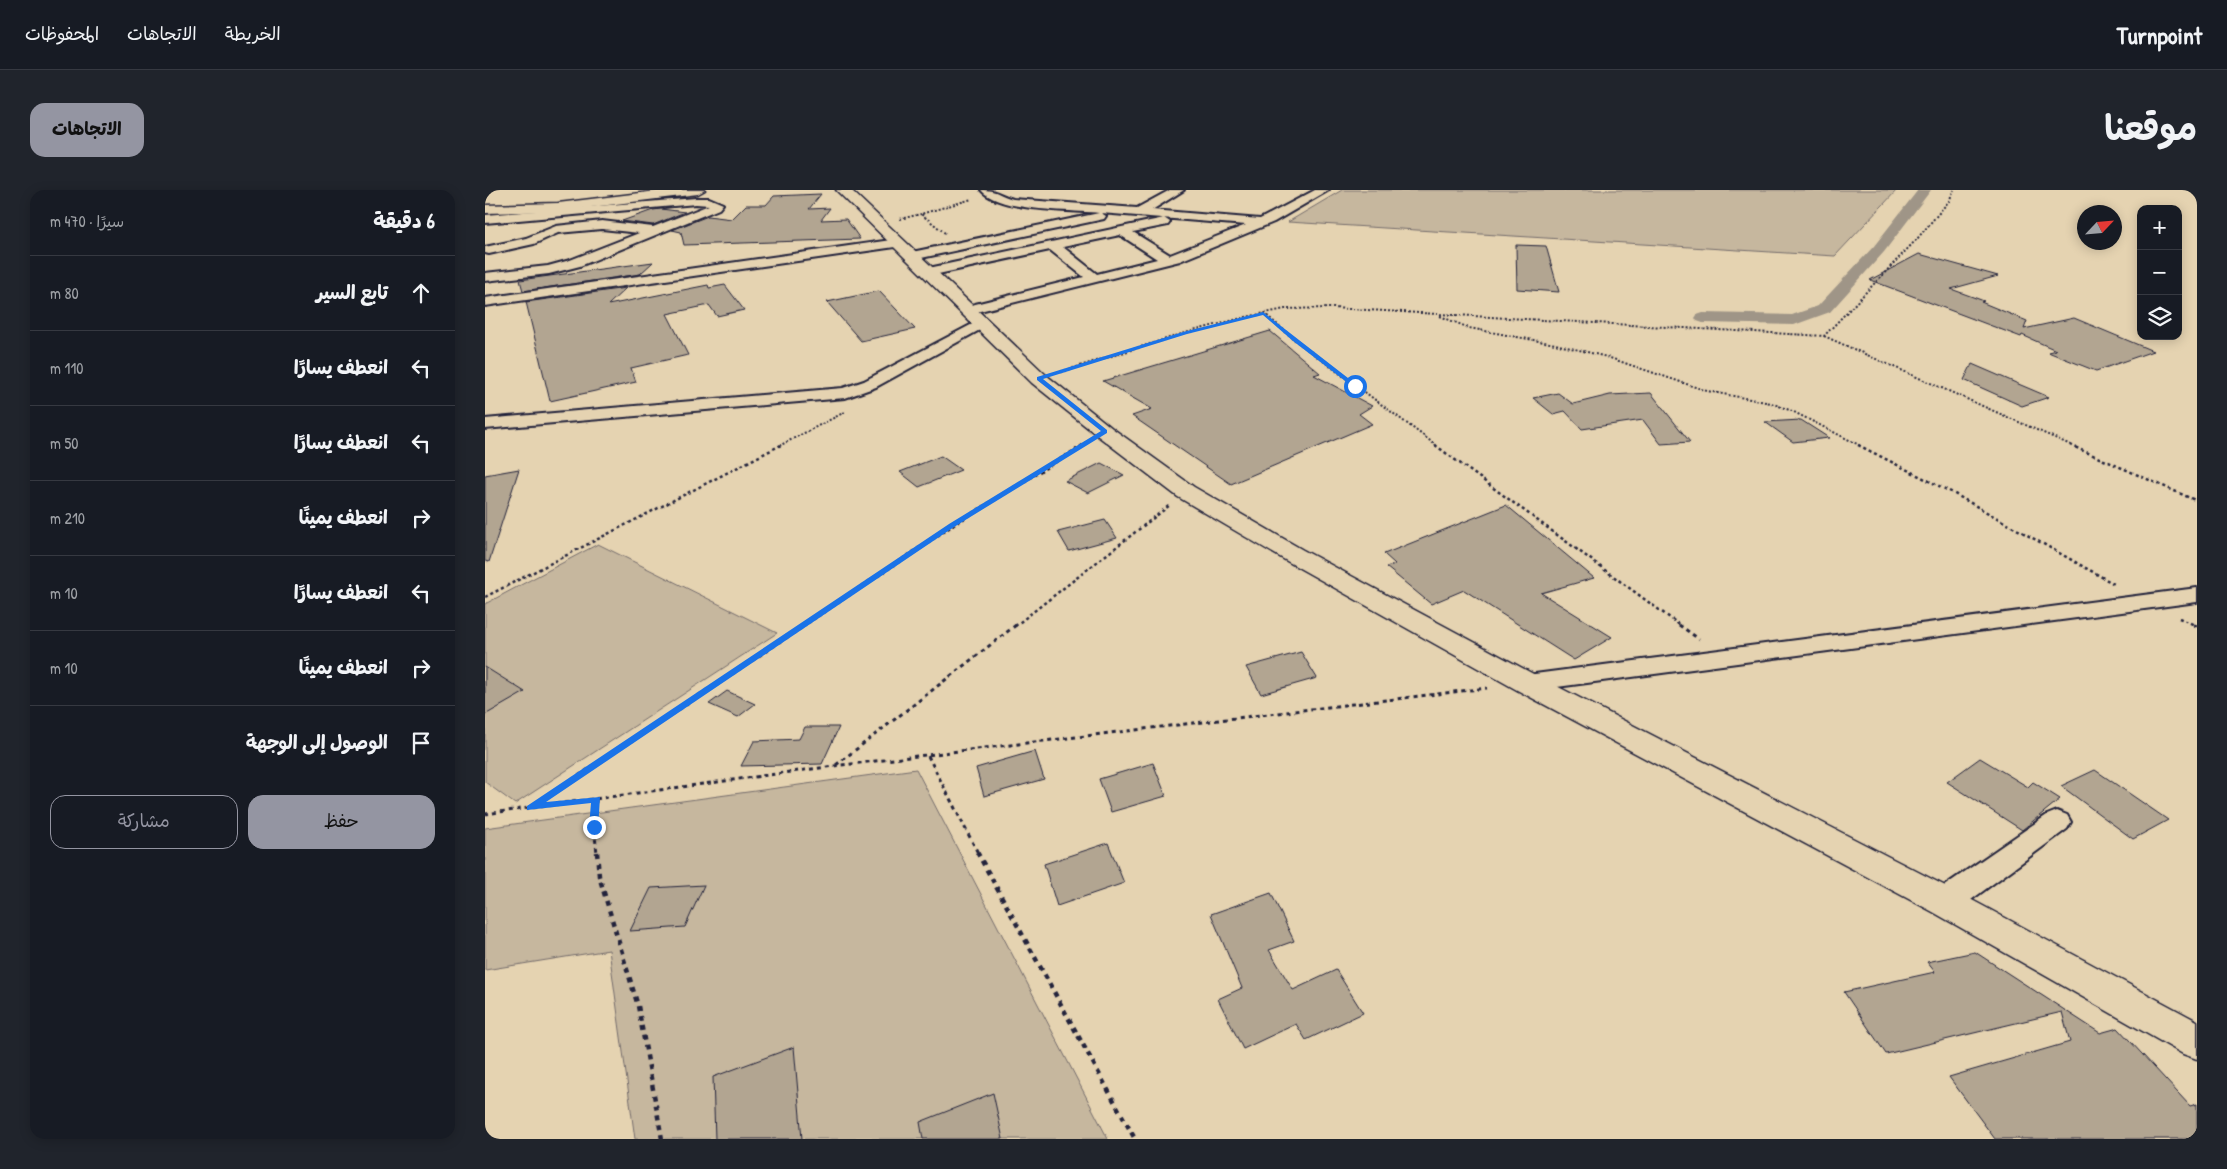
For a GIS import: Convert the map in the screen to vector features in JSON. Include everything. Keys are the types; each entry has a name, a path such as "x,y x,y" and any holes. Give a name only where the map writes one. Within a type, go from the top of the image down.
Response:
{"main road":[{"path":"485,204 544,203 658,190"},
{"path":"485,209 558,207 698,190"},
{"path":"843,190 1039,379 1105,432 1186,492 1293,555 1527,683 1945,902 2197,1041"}],"street":[{"path":"987,190 1005,201 1261,222"},
{"path":"1139,212 1179,190"},
{"path":"968,310 1168,260 1261,222 1323,190"},
{"path":"485,219 696,201 709,201 717,204 715,207 561,267 485,277"},
{"path":"1021,216 1057,205"},
{"path":"912,256 1121,211"},
{"path":"929,272 1189,216"},
{"path":"487,252 524,217"},
{"path":"487,252 530,241 556,230 602,225 654,231"},
{"path":"950,236 968,231"},
{"path":"1122,231 1168,260"},
{"path":"950,236 980,262"},
{"path":"485,302 898,243"},
{"path":"1053,246 1095,279"},
{"path":"485,424 828,396 855,390 870,384 982,323"},
{"path":"1527,683 2197,595"},
{"path":"1945,902 2057,822"}],"path":[{"path":"1824,336 1916,241 1950,200 1954,190"},
{"path":"950,236 921,214 973,199"},
{"path":"1039,379 1185,333 1263,313 1300,308 1332,308 1824,336 2197,501"},
{"path":"1263,313 1363,392 1723,657"},
{"path":"1438,315 1469,328 1607,356 1707,391 1771,403 1792,411 1951,492 2083,565 2144,602"},
{"path":"485,597 846,412 857,401 855,390"},
{"path":"531,808 952,526 1105,432"},
{"path":"834,766 1186,492"},
{"path":"485,814 834,766 1527,683"},
{"path":"928,756 962,824 1135,1139"},
{"path":"596,799 594,827 599,876 638,1006 662,1139"}],"shaded area":[{"path":"1342,190 1897,190 1835,256 1288,222"},
{"path":"598,544 777,633 515,804 485,782 485,604"},
{"path":"916,769 1108,1139 635,1139 609,950 485,970 485,828"}],"building":[{"path":"821,194 809,209 830,208 821,220 846,219 860,239 684,245 681,232 672,230 708,216 732,219 746,205 766,205 774,196"},
{"path":"653,210 685,212 653,225 622,221"},
{"path":"1516,245 1546,246 1559,292 1517,289"},
{"path":"1919,254 1998,276 1951,289 1984,301 1981,302 2027,321 2024,329 2074,318 2153,351 2096,371 2048,352 2056,350 2022,335 2021,337 1870,280"},
{"path":"653,262 640,274 523,291 520,280"},
{"path":"708,285 709,288 725,285 744,310 717,316 709,305 667,314 688,355 631,368 636,382 550,401 526,302 626,288 608,305"},
{"path":"879,291 915,329 861,341 827,302"},
{"path":"1270,331 1320,373 1314,375 1372,406 1359,414 1372,424 1231,484 1132,416 1152,409 1103,381"},
{"path":"1972,364 2049,397 2022,406 1964,380"},
{"path":"1558,393 1573,404 1610,395 1651,393 1690,442 1661,444 1643,420 1582,429 1565,411 1553,414 1533,398"},
{"path":"1801,420 1829,438 1793,442 1765,422"},
{"path":"941,456 961,470 919,487 900,472"},
{"path":"1101,463 1124,475 1088,493 1065,481"},
{"path":"519,469 489,562 485,561 485,475"},
{"path":"1506,505 1594,578 1541,593 1612,637 1574,660 1464,590 1431,604 1386,567 1395,564 1384,554"},
{"path":"1105,520 1117,538 1069,551 1058,532"},
{"path":"1301,652 1317,678 1261,694 1246,667"},
{"path":"485,667 525,692 485,715"},
{"path":"727,691 755,704 738,717 709,704"},
{"path":"805,727 839,727 822,764 741,766 754,741 799,739"},
{"path":"1035,751 1044,779 984,796 976,768"},
{"path":"1980,758 2028,787 2033,782 2060,799 2022,830 1947,782"},
{"path":"1153,763 1166,796 1111,812 1099,779"},
{"path":"2095,770 2168,820 2133,839 2061,786"},
{"path":"1108,843 1124,883 1057,906 1044,864"},
{"path":"704,885 685,927 630,931 651,888"},
{"path":"1271,893 1294,941 1269,950 1293,990 1336,970 1363,1013 1306,1040 1296,1024 1243,1049 1218,999 1242,988 1211,914"},
{"path":"1975,952 2100,1033 2118,1028 2190,1106 2197,1104 2197,1139 1995,1139 1949,1077 2070,1042 2062,1012 1886,1054 1844,992 1935,972 1927,962"},
{"path":"794,1047 802,1139 715,1139 713,1077"},
{"path":"993,1093 1003,1139 923,1139 920,1122"}],"waterway":[{"path":"1703,318 1794,320 1824,309 1879,249 1925,190"}],"route":[{"path":"594,827 596,799 531,808 952,526 1105,432 1039,379 1185,333 1263,313 1355,386"}]}
